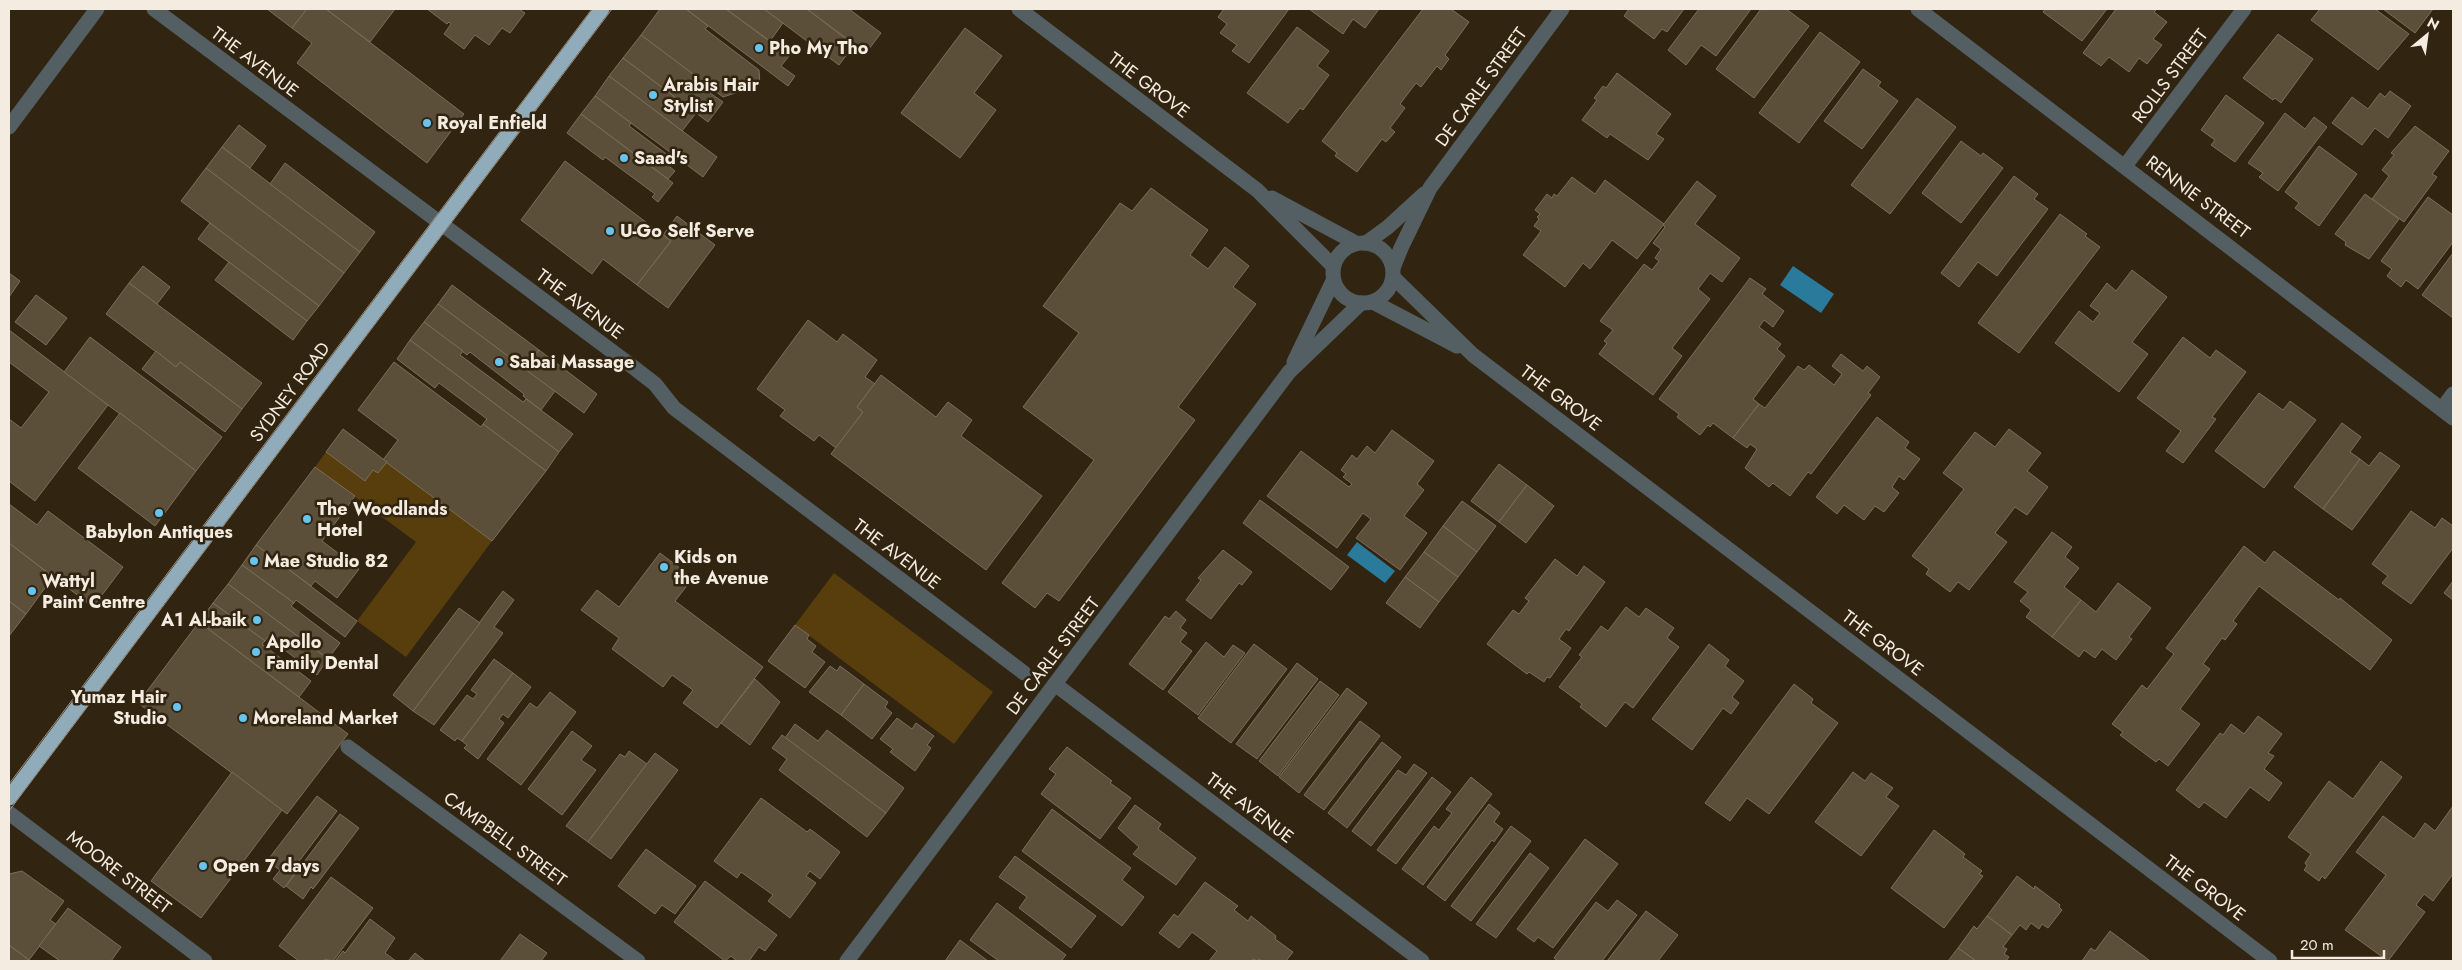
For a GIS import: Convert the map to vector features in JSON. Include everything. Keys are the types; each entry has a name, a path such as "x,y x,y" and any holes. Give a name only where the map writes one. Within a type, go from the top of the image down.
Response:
{"highway":[{"name":"SYDNEY ROAD","path":"9,798 440,225 599,10"}],"street":[{"path":"9,127 97,9"},
{"name":"THE AVENUE","path":"154,9 647,379 674,408 1024,674"},
{"name":"THE GROVE","path":"1019,9 1257,190 1333,266"},
{"name":"DE CARLE STREET","path":"1393,273 1400,248 1430,188 1562,9"},
{"name":"RENNIE STREET","path":"1918,9 2448,414"},
{"name":"ROLLS STREET","path":"2125,166 2244,9"},
{"name":"DE CARLE STREET","path":"1361,243 1388,227 1430,188"},
{"name":"THE GROVE","path":"1257,190 1361,243"},
{"path":"1361,243 1376,245 1384,251 1390,258 1393,273 1386,292 1367,303 1351,302 1343,297 1333,281 1333,266 1341,252 1361,243"},
{"name":"THE GROVE","path":"1393,273 1473,355 2270,961"},
{"name":"DE CARLE STREET","path":"847,961 1056,685 1289,372 1333,281"},
{"name":"THE GROVE","path":"1367,303 1473,355"},
{"name":"DE CARLE STREET","path":"1289,372 1367,303"},
{"path":"2448,414 2453,394"},
{"name":"THE AVENUE","path":"1056,685 1422,961"},
{"name":"CAMPBELL STREET","path":"348,747 638,961"},
{"name":"MOORE STREET","path":"9,813 205,961"}],"shaded area":[{"path":"326,452 365,481 373,470 378,473 387,462 492,541 406,657 357,621 416,542 315,467"},
{"path":"834,573 993,692 954,744 795,625"}],"water":[{"path":"1793,266 1834,294 1821,313 1780,285"},
{"path":"1357,542 1395,571 1385,583 1347,555"}],"building":[{"path":"267,9 307,9 292,28"},
{"path":"307,9 326,9 464,114 427,163 297,63 312,43 292,28"},
{"path":"326,9 395,9 370,42"},
{"path":"427,9 519,9 525,13 510,33 502,28 489,45 475,35 464,49 444,34 451,24 449,22 447,24"},
{"path":"660,9 686,9 708,26 705,29 759,70 760,85 723,97 641,35"},
{"name":"Pho My Tho","path":"686,9 726,9 789,56 781,66 795,76 788,86"},
{"path":"726,9 764,9 783,23 770,41"},
{"path":"764,9 807,9 854,45 839,65"},
{"path":"807,9 849,9 881,33 866,53"},
{"path":"1224,9 1289,9 1249,63 1232,51 1237,45 1220,33 1227,24 1218,17"},
{"path":"1309,9 1379,9 1365,28 1353,19 1343,34"},
{"path":"1423,9 1451,9 1469,22 1445,55 1449,59 1441,70 1437,66 1421,87 1416,83 1400,104 1405,108 1390,128 1395,132 1386,142 1382,139 1357,172 1335,156 1337,153 1322,141"},
{"path":"1629,9 1684,9 1667,32 1662,29 1654,39 1624,16"},
{"path":"1699,9 1751,9 1716,56 1701,45 1686,65 1668,50"},
{"path":"1761,9 1786,9 1809,26 1754,98 1716,69"},
{"path":"2045,9 2107,9 2082,41 2043,12"},
{"path":"2116,9 2157,9 2154,12 2167,22 2153,39 2162,45 2147,64 2139,58 2129,72 2109,57 2101,66 2083,53"},
{"path":"2320,9 2375,9 2409,34 2378,70 2311,20"},
{"path":"2383,9 2433,9 2415,33"},
{"path":"1297,27 1329,51 1317,66 1329,75 1303,110 1300,108 1288,123 1247,93"},
{"path":"965,28 1002,56 974,93 996,110 960,158 901,113"},
{"path":"1820,32 1860,62 1799,143 1759,113"},
{"path":"2278,34 2313,59 2281,103 2275,98 2273,100 2243,78"},
{"path":"641,35 713,89 710,93 723,102 708,122 623,58"},
{"name":"Arabis Hair Stylist","path":"623,58 696,113 682,131 609,76"},
{"path":"1863,69 1881,82 1878,86 1898,101 1862,149 1824,121"},
{"path":"1617,73 1671,114 1656,134 1664,139 1648,160 1610,134 1607,138 1582,120 1597,100 1594,98 1603,86 1606,88"},
{"path":"609,76 717,157 703,177 595,96"},
{"path":"2390,91 2411,106 2388,138 2375,128 2362,145 2332,123 2352,97 2368,109 2380,93 2385,97"},
{"path":"2226,95 2264,123 2235,162 2211,145 2215,140 2201,130"},
{"path":"595,96 631,123 629,126 669,156 664,162 675,171 668,179 581,114"},
{"path":"1917,98 1956,127 1890,214 1851,185"},
{"path":"2285,113 2305,129 2314,117 2327,127 2278,191 2259,177 2263,173 2248,163"},
{"name":"Saad's","path":"581,114 673,183 658,202 652,197 655,194 605,157 603,160 567,133"},
{"path":"239,125 266,146 250,168 222,147"},
{"path":"2415,126 2449,151 2432,174 2437,177 2404,222 2372,199 2389,176 2382,170 2394,155 2391,153"},
{"path":"1961,141 1981,156 1983,153 2003,168 1961,223 1922,193"},
{"path":"2319,146 2357,174 2319,226 2295,208 2299,203 2285,192"},
{"path":"222,147 360,252 344,273 206,168"},
{"path":"565,161 671,241 637,285 603,259 592,274 521,220"},
{"path":"285,163 375,232 360,252 270,184"},
{"path":"206,168 344,273 319,306 181,201"},
{"path":"2014,176 2038,194 2034,199 2048,209 1997,276 1978,262 1959,287 1941,273"},
{"path":"1572,177 1595,194 1605,180 1664,224 1637,259 1612,240 1590,269 1583,263 1565,287 1523,255 1541,231 1534,226 1540,214 1535,210 1547,194 1552,198 1554,194 1557,196"},
{"path":"1697,181 1716,196 1695,224 1740,258 1722,282 1710,273 1698,289 1710,299 1672,348 1682,356 1653,395 1599,354 1607,343 1604,341 1613,330 1600,321 1644,264 1652,270 1659,261 1655,258 1661,249 1653,243 1665,227 1663,225"},
{"path":"1151,188 1208,230 1190,255 1208,269 1225,247 1249,266 1233,287 1256,304 1178,407 1195,420 1059,601 1047,593 1035,608 1002,583 1094,460 1023,407 1079,333 1043,306 1120,203 1132,211"},
{"path":"2365,194 2399,219 2369,259 2345,245 2346,242 2335,234"},
{"path":"2428,197 2453,215 2453,242 2418,289 2406,280 2401,287 2387,276 2392,269 2381,261"},
{"path":"2060,214 2087,234 2085,236 2100,247 2019,353 1978,323"},
{"path":"677,216 715,245 668,308 637,285 671,241 663,235"},
{"path":"210,223 319,306 307,321 198,239"},
{"path":"2453,253 2453,318 2422,295"},
{"path":"229,262 307,321 293,340 215,280"},
{"path":"143,266 170,287 157,304 129,283"},
{"path":"2132,270 2167,297 2132,342 2148,354 2119,392 2055,343 2079,311 2093,322 2100,313 2090,306 2107,283 2116,291"},
{"path":"9,273 20,281 9,297"},
{"path":"1750,278 1766,289 1762,294 1784,311 1773,327 1764,320 1759,327 1781,344 1777,349 1785,356 1753,399 1759,404 1733,438 1713,423 1710,427 1708,425 1700,435 1677,417 1679,414 1659,399"},
{"path":"129,283 262,383 242,409 180,362 176,367 106,314"},
{"path":"452,285 539,350 525,369 438,304"},
{"path":"36,295 67,318 46,345 15,322"},
{"name":"Sabai Massage","path":"438,304 555,391 541,410 523,396 524,394 470,352 467,355 424,322"},
{"path":"808,320 837,342 843,334 877,360 865,377 875,384 857,407 863,412 836,448 819,435 814,441 780,416 785,410 757,389"},
{"path":"424,322 463,351 460,355 523,402 526,399 573,434 559,452 410,340"},
{"path":"9,330 108,405 35,501 9,481 9,419 21,428 49,392 9,362"},
{"path":"90,337 222,437 196,471 64,372"},
{"path":"2183,337 2210,358 2216,350 2246,372 2212,417 2216,419 2183,463 2166,451 2181,431 2137,398"},
{"path":"410,340 559,452 546,471 483,424 487,419 439,383 435,388 397,359"},
{"path":"539,350 597,394 584,413 525,369"},
{"path":"156,351 176,367 180,362 242,409 225,432 142,369"},
{"path":"1841,354 1863,371 1867,366 1880,377 1868,393 1871,395 1811,474 1808,472 1790,496 1773,483 1769,487 1745,468 1757,449 1750,444 1747,448 1733,438 1759,404 1765,408 1798,366 1804,370 1809,365 1834,385 1842,374 1832,366"},
{"path":"394,362 481,427 483,424 546,471 492,541 383,460 398,440 358,410"},
{"path":"881,375 936,417 948,402 972,420 961,436 1042,496 986,570 831,454 863,412 857,407"},
{"path":"2259,393 2283,410 2290,401 2316,420 2264,488 2215,451"},
{"path":"120,413 196,471 155,526 78,468"},
{"path":"1877,417 1909,442 1905,448 1920,459 1904,480 1899,476 1892,487 1899,493 1884,512 1875,506 1864,520 1844,505 1837,514 1816,497"},
{"path":"2342,423 2361,437 2350,452 2360,459 2323,509 2294,487"},
{"path":"343,429 387,462 378,473 373,470 365,481 326,452"},
{"path":"2009,429 2041,453 2027,471 2048,487 2027,515 2015,507 1995,533 2007,542 1969,590 1958,582 1950,592 1926,574 1929,569 1912,556 1964,489 1943,473 1975,432 1995,447"},
{"path":"1392,430 1434,461 1417,484 1424,490 1404,516 1427,533 1400,570 1356,538 1371,519 1363,513 1337,548 1267,496 1301,451 1349,487 1352,484 1343,477 1346,474 1341,470 1352,455 1357,459 1367,446 1375,453"},
{"path":"2380,452 2400,466 2352,530 2323,509 2360,459 2369,466"},
{"path":"1499,464 1527,485 1499,522 1471,501"},
{"name":"The Woodlands Hotel","path":"315,467 355,496 322,541 359,569 337,598 315,581 311,586 256,545"},
{"path":"1527,485 1554,506 1526,543 1499,522"},
{"path":"1260,500 1349,567 1331,590 1243,523"},
{"path":"1462,501 1496,526 1477,552 1443,526"},
{"path":"9,504 37,525 48,511 123,567 93,607 9,543"},
{"path":"2411,511 2435,528 2442,518 2453,526 2453,548 2411,604 2382,583 2388,576 2372,564"},
{"path":"1443,526 1477,552 1458,577 1424,552"},
{"path":"2052,532 2072,547 2065,557 2079,568 2064,587 2081,600 2052,637 2026,617 2031,610 2020,601 2028,592 2014,582"},
{"path":"9,543 53,577 26,614 9,601"},
{"path":"256,545 357,621 345,637 296,600 294,603 242,565"},
{"path":"2244,546 2265,563 2274,551 2339,600 2340,598 2392,640 2370,670 2259,586 2233,621 2237,624 2225,640 2222,638 2203,664 2210,669 2180,709 2200,724 2168,766 2159,759 2156,762 2120,735 2123,732 2112,724 2142,685 2147,689 2174,654 2166,648"},
{"path":"1223,550 1252,572 1242,585 1239,583 1211,619 1186,600 1201,580 1198,578"},
{"path":"1424,552 1458,577 1439,602 1405,577"},
{"path":"660,553 693,578 675,601 763,667 717,728 683,703 693,690 672,675 663,687 612,649 619,638 581,610 597,590 619,607"},
{"path":"1555,559 1577,576 1584,566 1605,582 1569,631 1566,629 1559,639 1571,648 1550,678 1547,677 1544,682 1529,672 1527,674 1487,644 1513,610 1519,614 1529,601 1525,598"},
{"path":"242,565 294,603 291,606 340,643 328,659 228,584"},
{"path":"1405,577 1439,602 1420,628 1386,603"},
{"path":"2453,581 2453,600 2444,593"},
{"path":"2118,583 2151,608 2129,637 2132,639 2116,660 2102,649 2095,658 2084,650 2079,657 2052,637 2081,600 2096,612"},
{"name":"A1 Al-baik","path":"228,584 328,659 317,675 268,637 265,641 213,603"},
{"path":"503,591 514,600 494,627 503,633 434,725 413,711"},
{"path":"9,601 26,614 9,636"},
{"name":"Apollo Family Dental","path":"213,603 265,641 262,644 311,681 299,697 199,622"},
{"path":"1626,607 1639,617 1646,608 1674,628 1667,638 1679,647 1633,708 1625,702 1606,727 1580,707 1582,704 1559,687 1582,657 1579,655 1601,626 1608,631"},
{"path":"459,608 480,623 413,711 393,695"},
{"path":"1176,611 1186,620 1180,628 1187,633 1180,642 1192,651 1163,690 1129,664 1165,616 1169,619"},
{"name":"Moreland Market","path":"199,622 348,734 287,814 138,703"},
{"path":"795,625 809,635 807,639 816,646 812,652 825,662 805,688 768,661"},
{"path":"1206,642 1224,657 1233,645 1245,653 1198,715 1168,692"},
{"path":"1254,644 1287,669 1231,743 1198,718"},
{"path":"1709,644 1729,660 1725,666 1744,681 1732,697 1739,703 1731,714 1723,708 1692,750 1652,719"},
{"path":"494,659 513,673 462,741 457,738 455,741 440,730 467,695 473,699 477,694 471,690"},
{"path":"1297,663 1318,679 1257,759 1236,744"},
{"path":"830,666 837,671 840,666 864,684 841,715 809,692"},
{"path":"513,673 531,687 508,718 503,714 499,719 504,723 478,759 464,748 467,745 462,741"},
{"path":"755,679 780,702 750,745 721,723"},
{"path":"1320,681 1339,695 1278,776 1259,761"},
{"path":"864,684 888,702 885,707 892,713 872,739 841,715"},
{"path":"1794,684 1813,699 1811,703 1838,723 1769,814 1747,798 1730,821 1705,803"},
{"path":"1347,688 1367,703 1299,793 1279,777"},
{"path":"550,692 576,712 521,785 487,759 530,703 537,708"},
{"path":"2258,716 2282,734 2268,753 2274,756 2264,769 2282,783 2269,801 2250,787 2226,818 2204,802 2199,808 2176,790 2220,733 2223,735 2231,724 2244,734"},
{"path":"897,718 912,729 916,723 934,736 927,745 931,748 915,771 890,752 893,749 880,739"},
{"path":"1360,721 1380,736 1324,810 1304,795"},
{"path":"795,724 818,741 827,730 904,788 886,813 785,738"},
{"path":"572,731 592,746 581,760 596,770 562,815 528,789"},
{"path":"782,735 886,813 867,837 779,770 787,759 772,748"},
{"path":"1382,742 1401,757 1347,828 1328,813"},
{"path":"1067,747 1131,798 1100,839 1041,794 1056,774 1049,769"},
{"path":"629,751 647,764 588,842 566,826 620,754 625,757"},
{"path":"655,753 678,770 611,859 588,842"},
{"path":"2381,761 2402,777 2325,879 2322,876 2319,881 2304,870 2307,866 2305,863 2311,854 2288,837 2329,781 2353,799"},
{"path":"1414,764 1427,773 1371,846 1352,831 1398,770 1406,775"},
{"path":"232,772 282,810 201,918 151,881"},
{"path":"1853,772 1865,781 1871,773 1893,788 1886,797 1899,806 1861,856 1815,822"},
{"path":"1432,777 1451,792 1396,864 1377,850"},
{"path":"1471,777 1492,794 1423,885 1402,869 1434,826 1439,830 1452,813 1446,809"},
{"path":"317,796 337,811 297,864 300,867 284,888 273,879 280,870 267,861"},
{"path":"761,798 807,832 810,829 840,852 820,879 810,871 806,876 816,883 790,918 768,901 773,895 741,872 737,878 714,861"},
{"path":"1489,804 1500,813 1494,822 1503,829 1494,842 1492,840 1445,901 1427,887"},
{"path":"1135,805 1161,824 1158,829 1196,858 1176,885 1133,854 1139,847 1118,828"},
{"path":"2453,806 2453,874 2433,901 2424,894 2416,905 2425,912 2388,961 2345,930 2386,875 2356,852 2383,816 2414,839 2425,823 2435,831"},
{"path":"1052,809 1131,868 1122,880 1144,897 1122,926 1022,851"},
{"path":"340,814 359,828 313,889 311,887 303,899 286,886"},
{"path":"1511,826 1531,841 1471,921 1451,906"},
{"path":"1934,830 1965,854 1963,857 1982,871 1979,874 1983,876 1944,928 1891,888"},
{"path":"1585,839 1618,864 1553,948 1538,937 1534,942 1517,929"},
{"path":"646,849 696,886 675,914 662,905 655,914 618,886"},
{"path":"1530,853 1549,868 1496,938 1476,924"},
{"path":"1015,856 1096,916 1071,948 1019,908 1027,897 999,877"},
{"path":"22,871 64,901 50,920 56,924 29,960 9,945 9,874"},
{"path":"2017,876 2034,889 2035,886 2060,905 2059,907 2062,910 2048,928 2042,924 2039,929 2031,923 2026,930 2020,925 2012,935 1987,916"},
{"path":"331,877 373,908 333,961 325,959 323,961 299,961 279,946"},
{"path":"705,881 777,935 765,951 759,947 749,961 737,961 731,956 725,961 674,922"},
{"path":"1205,882 1238,906 1234,910 1248,921 1251,916 1276,936 1275,939 1293,952 1286,961 1262,961 1259,959 1258,961 1253,959 1251,961 1209,961 1217,951 1192,932 1179,948 1159,933 1174,914 1178,917"},
{"path":"1617,900 1637,915 1602,961 1558,961 1554,958 1596,902 1608,911"},
{"path":"997,903 1066,955 1061,961 999,961 970,940"},
{"path":"68,908 121,947 111,961 60,961 39,946"},
{"path":"1646,911 1678,935 1658,961 1607,961"},
{"path":"1987,916 2012,935 2003,947 2007,949 2004,954 2009,957 2006,961 1976,961 1958,948 1974,926 1977,929"},
{"path":"370,919 395,938 385,953 396,961 335,961 343,951 345,953"},
{"path":"2110,931 2149,960 2082,961 2091,948 2095,951"},
{"path":"520,934 547,953 541,961 500,961"},
{"path":"960,940 988,961 945,961"},
{"path":"9,945 29,960 30,961 9,961"},
{"path":"1958,948 1976,961 1948,961"},
{"path":"415,953 425,961 408,961"}],"tram line":[{"path":"9,784 592,9"},
{"path":"9,811 612,9"}],"place":[{"name":"Pho My Tho","path":"759,48"},
{"name":"Arabis Hair Stylist","path":"653,95"},
{"name":"Royal Enfield","path":"427,123"},
{"name":"Saad's","path":"624,158"},
{"name":"U-Go Self Serve","path":"610,231"},
{"name":"Sabai Massage","path":"499,362"},
{"name":"Babylon Antiques","path":"159,513"},
{"name":"The Woodlands Hotel","path":"307,519"},
{"name":"Mae Studio 82","path":"254,561"},
{"name":"Kids on the Avenue","path":"664,567"},
{"name":"Wattyl Paint Centre","path":"32,591"},
{"name":"A1 Al-baik","path":"257,620"},
{"name":"Apollo Family Dental","path":"256,652"},
{"name":"Yumaz Hair Studio","path":"177,707"},
{"name":"Moreland Market","path":"243,718"},
{"name":"Open 7 days","path":"203,866"}]}
